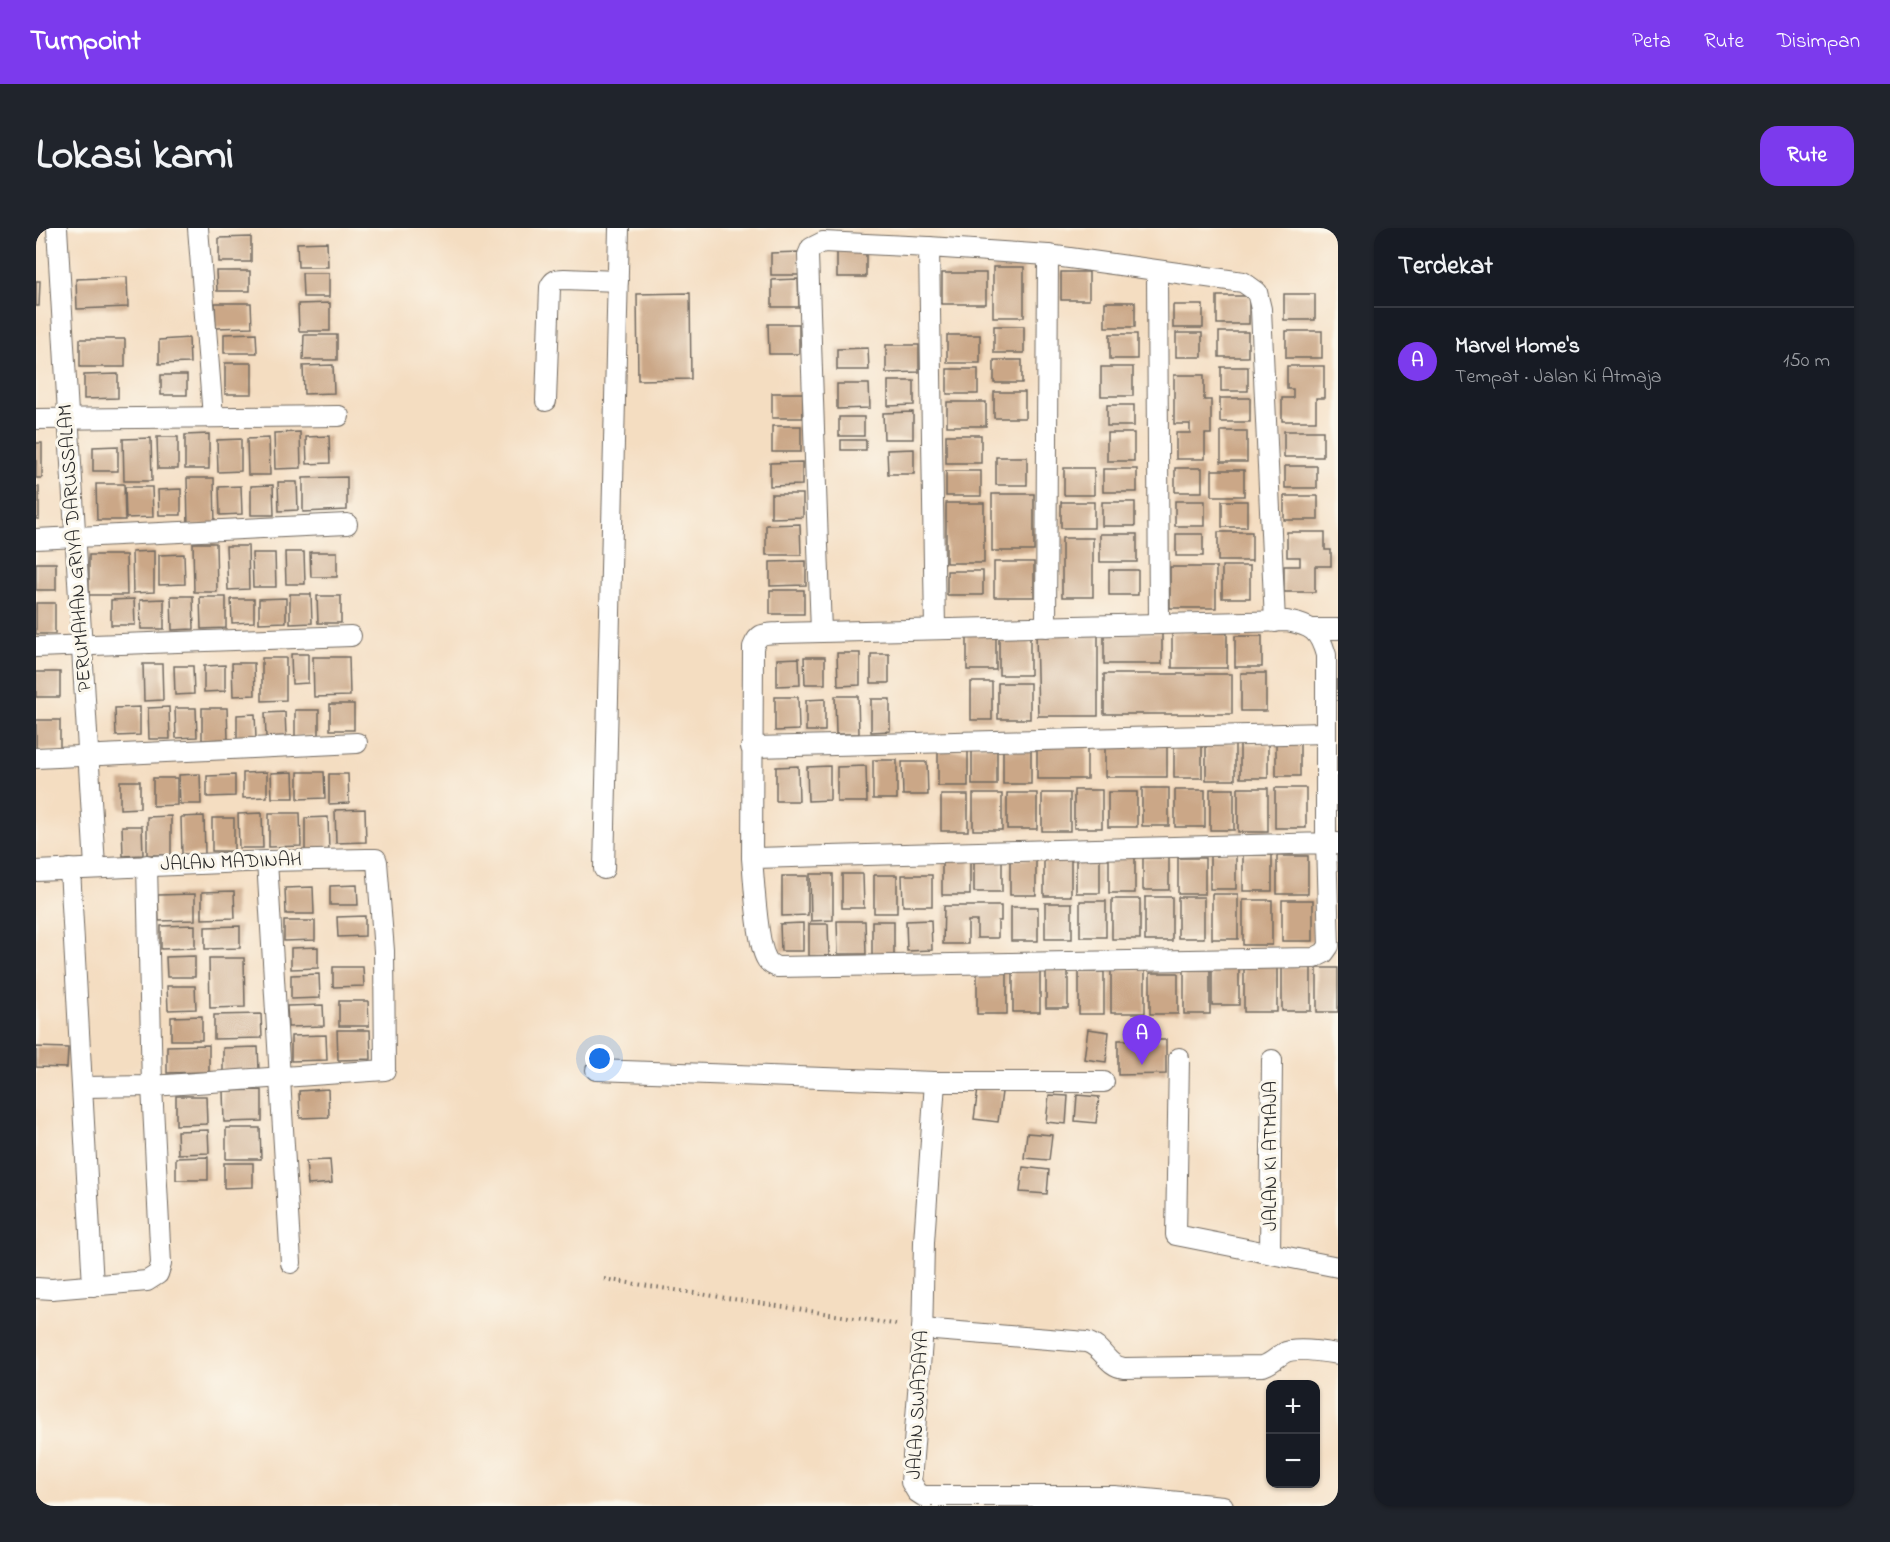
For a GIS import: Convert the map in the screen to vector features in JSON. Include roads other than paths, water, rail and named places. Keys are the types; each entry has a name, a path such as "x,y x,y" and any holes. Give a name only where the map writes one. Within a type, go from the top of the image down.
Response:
{"street":[{"name":"PERUMAHAN GRIYA DARUSSALAM","path":"57,228 95,867"},
{"path":"198,228 213,417"},
{"path":"604,870 619,228"},
{"path":"821,632 808,255 811,248 823,242 1048,255 1156,272 1243,282 1257,292 1260,298 1275,622"},
{"path":"929,247 936,629"},
{"path":"1046,627 1048,255"},
{"path":"1156,272 1159,624"},
{"path":"546,401 552,282 557,279 618,281"},
{"path":"36,419 339,416"},
{"path":"36,539 347,524"},
{"path":"1314,629 1322,641 1326,655 1326,733 1332,843 1329,946 1331,956 777,967 765,958 752,858 753,647 756,638 762,634 1287,621 1314,629 1338,628"},
{"path":"36,647 351,636"},
{"path":"751,747 1326,733"},
{"path":"36,758 357,743"},
{"path":"752,858 1332,843"},
{"name":"JALAN MADINAH","path":"36,871 147,865 376,859 380,887 386,1014 385,1070 281,1076"},
{"path":"267,861 291,1263"},
{"path":"36,1288 147,1281 158,1274 161,1264 152,1086 147,865"},
{"path":"70,869 93,1286"},
{"name":"JALAN KI ATMAJA","path":"1179,1058 1176,1235 1338,1267"},
{"name":"JALAN KI ATMAJA","path":"1270,1253 1272,1060"},
{"path":"596,1070 936,1082 1104,1082"},
{"path":"83,1087 152,1086 281,1076"},
{"name":"JALAN SWADAYA","path":"936,1082 924,1242 922,1329 912,1482 917,1492 924,1496 1114,1496 1223,1506"},
{"path":"922,1329 1086,1342 1095,1345 1112,1365 1124,1368 1263,1366 1270,1364 1290,1350 1338,1354"}],"place":[{"name":"Marvel Home's","path":"1142,1065"}]}
